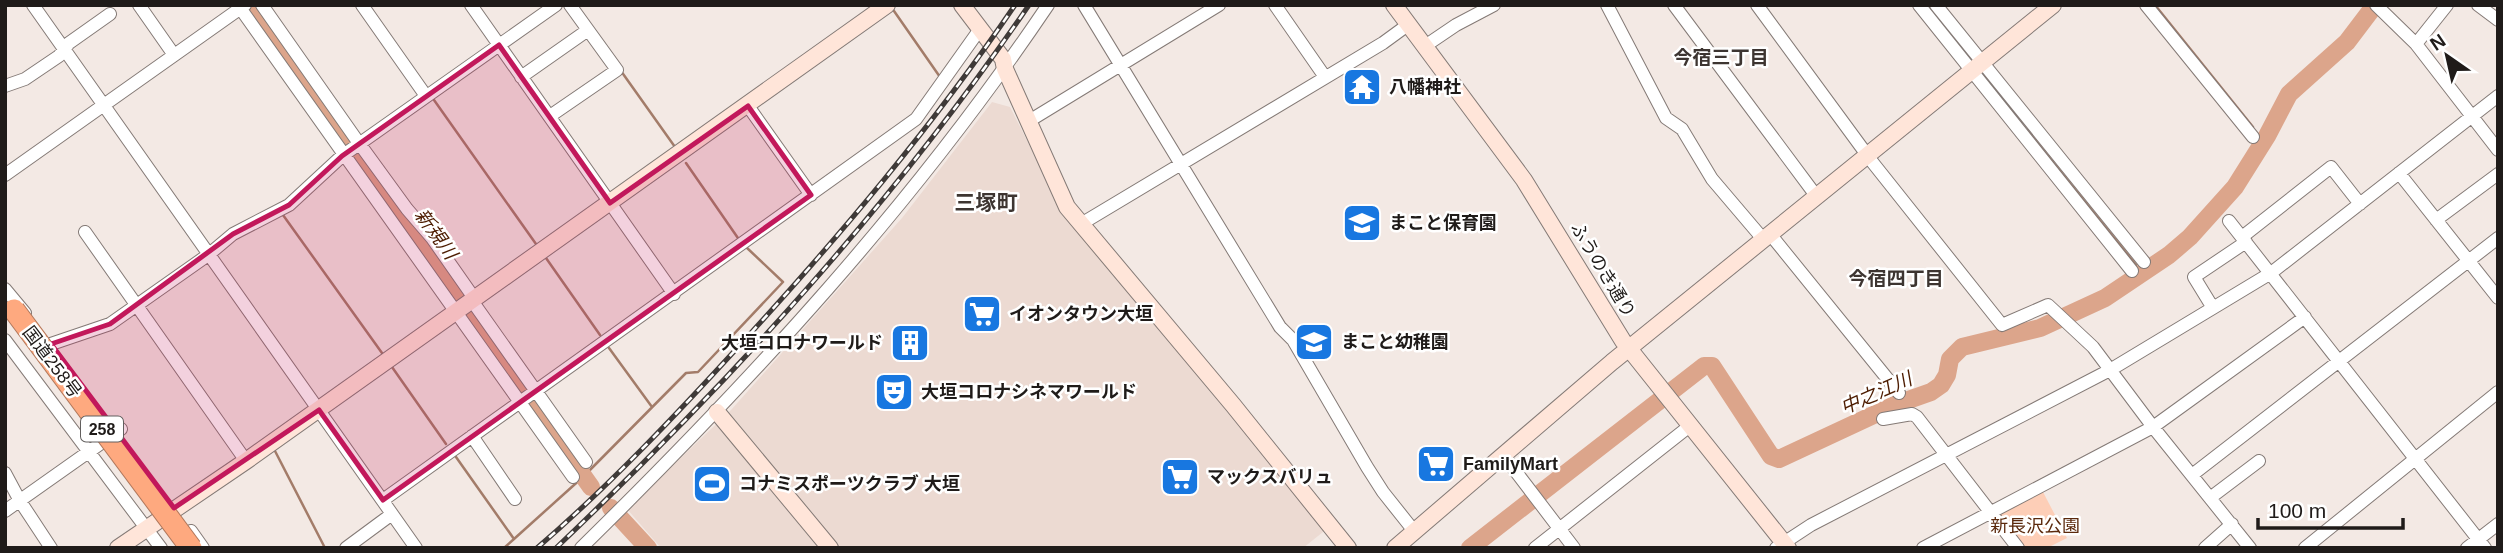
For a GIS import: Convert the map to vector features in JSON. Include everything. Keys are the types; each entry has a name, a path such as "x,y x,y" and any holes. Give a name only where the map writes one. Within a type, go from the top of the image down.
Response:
{"highway":[{"name":"国道258号","path":"9,316 174,548"},
{"name":"国道258号","path":"9,316 191,548"}],"street":[{"path":"33,5 416,548"},
{"path":"139,5 174,55"},
{"path":"262,5 353,149 432,238 464,305"},
{"path":"362,5 426,96"},
{"path":"471,5 674,293"},
{"path":"51,344 110,324 208,256 233,234 289,205 353,149 556,5"},
{"path":"550,117 617,70 570,5"},
{"path":"118,548 246,461 887,5"},
{"path":"962,5 1003,59 1005,69 1067,206 1348,548"},
{"path":"581,548 717,412 819,300 901,204 1005,69 1048,5"},
{"path":"1084,5 1280,327 1293,340 1367,467 1414,531"},
{"path":"1028,121 1219,5"},
{"path":"1275,5 1325,77"},
{"name":"ふうのき通り","path":"1394,5 1524,180 1629,348 1668,395 1782,546"},
{"path":"1425,46 1456,25 1494,5"},
{"path":"1607,5 1666,118 1682,129 1712,179 1767,237 1899,393"},
{"path":"1674,5 1816,197"},
{"path":"1757,5 1868,156 2002,325 2048,305 2087,341 2250,548"},
{"path":"1919,5 1977,67 2144,262"},
{"path":"1936,5 1977,67 2132,271"},
{"path":"1395,548 1629,348 2053,5"},
{"path":"2146,5 2253,137"},
{"path":"2416,44 2447,5"},
{"path":"2478,5 2498,20"},
{"path":"5,174 241,7 353,149 528,396 586,462"},
{"path":"2379,9 2416,44 2498,150"},
{"path":"5,86 25,79 59,56 110,14"},
{"path":"1081,224 1383,43 1409,24"},
{"path":"383,500 916,119 980,29"},
{"path":"521,77 587,30"},
{"path":"1782,546 2110,370 2271,273 2498,96"},
{"path":"748,106 811,195"},
{"path":"2213,308 2194,277 2244,240 2331,167 2360,204"},
{"path":"2399,173 2498,298"},
{"path":"2437,220 2498,174"},
{"path":"2230,221 2482,544"},
{"path":"85,232 246,461"},
{"path":"2192,475 2498,238"},
{"path":"5,289 119,431 203,548"},
{"path":"464,305 475,305 573,477"},
{"path":"1923,548 2153,427 2305,317"},
{"path":"5,340 11,357 161,548"},
{"path":"2305,548 2498,392"},
{"path":"717,412 830,548"},
{"path":"1883,419 1912,414 2018,548"},
{"path":"1535,548 1691,425"},
{"path":"5,511 119,431"},
{"path":"472,436 515,499"},
{"path":"1504,456 1574,548"},
{"path":"2210,498 2259,461"},
{"path":"5,473 51,548"},
{"path":"346,548 392,514"},
{"path":"2205,548 2232,524"},
{"path":"2467,548 2482,544 2498,524"}],"highlighted area":[{"path":"499,45 610,203 748,106 811,195 383,500 319,410 174,508 51,344 110,324 233,234 289,205 342,156"}],"shaded area":[{"name":"イオンタウン大垣","path":"992,102 1010,107 1067,219 1324,525 1323,532 1303,548 661,548 627,509 731,410 902,218"}],"green space":[{"name":"新長沢公園","path":"2043,492 2067,538 2047,548 2025,548 2000,514"}],"waterway":[{"name":"新規川","path":"246,5 270,34 591,487"},
{"path":"2155,5 2253,127"},
{"name":"中之江川","path":"1470,548 1704,366 1712,366 1771,456 1779,459 1897,404 1931,392 1941,385 1947,375 1950,359 1962,347 2040,328 2105,298 2169,255 2190,237 2235,187 2289,94 2347,42 2375,5"},
{"path":"894,11 940,77"},
{"path":"621,71 675,147"},
{"path":"434,100 536,244"},
{"path":"2027,130 2136,265"},
{"path":"686,163 740,241"},
{"path":"283,215 382,353"},
{"path":"456,457 514,539 584,476 686,373 698,372 783,282 746,247"},
{"path":"546,258 600,335"},
{"path":"609,348 652,407"},
{"path":"392,367 446,444"},
{"path":"275,451 325,548"},
{"name":"新規川","path":"611,508 648,548"},
{"path":"504,548 514,539"}],"railway":[{"path":"537,548 590,500 666,424 812,264 918,138 1015,5"},
{"path":"556,548 684,421 807,289 922,150 1029,5"}],"place":[{"name":"八幡神社","path":"1362,87"},
{"name":"まこと保育園","path":"1362,223"},
{"name":"イオンタウン大垣","path":"982,314"},
{"name":"まこと幼稚園","path":"1314,342"},
{"name":"大垣コロナワールド","path":"910,343"},
{"name":"大垣コロナシネマワールド","path":"894,392"},
{"name":"FamilyMart","path":"1436,464"},
{"name":"マックスバリュ","path":"1180,477"},
{"name":"コナミスポーツクラブ 大垣","path":"712,484"}],"district":[{"name":"今宿三丁目","path":"1721,57"},
{"name":"三塚町","path":"986,202"},
{"name":"今宿四丁目","path":"1896,278"}]}
